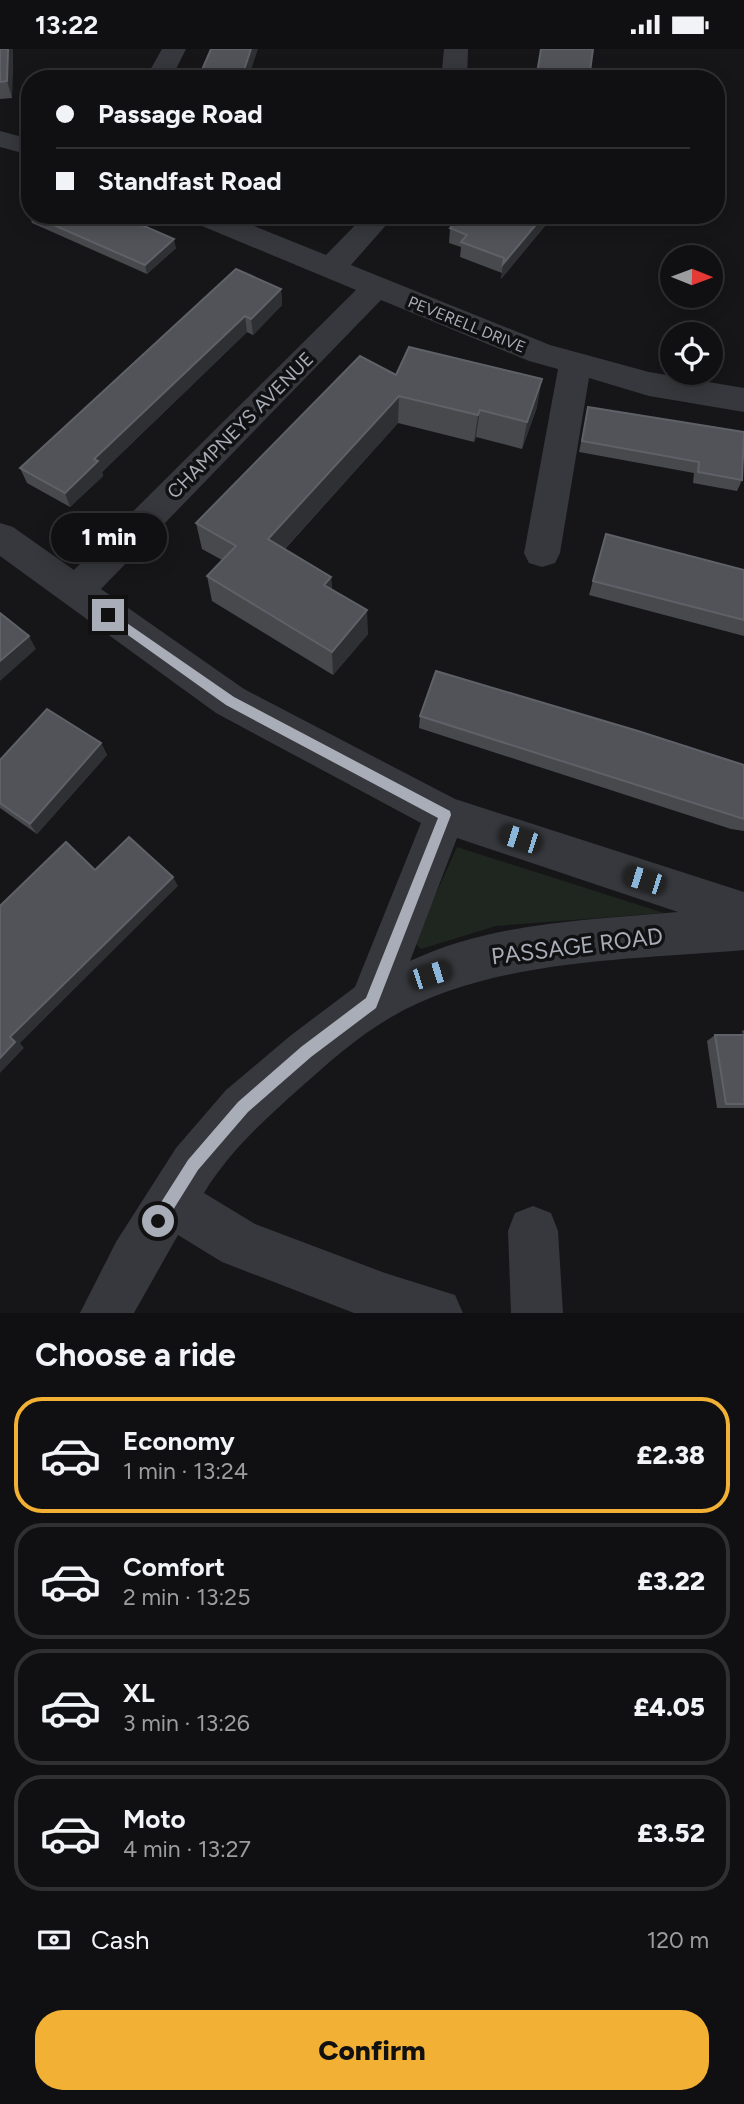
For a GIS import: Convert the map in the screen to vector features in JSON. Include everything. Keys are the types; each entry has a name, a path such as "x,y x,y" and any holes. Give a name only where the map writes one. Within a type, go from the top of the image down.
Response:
{"street":[{"path":"163,70 174,49"},
{"path":"455,70 456,49"},
{"path":"0,139 21,145"},
{"name":"PEVERELL DRIVE","path":"222,224 575,365 649,384 744,400"},
{"path":"331,268 373,224"},
{"name":"CHAMPNEYS AVENUE","path":"75,592 376,287"},
{"path":"542,553 575,365"},
{"path":"0,537 230,701 445,815 744,912"},
{"path":"371,1003 445,815"},
{"name":"PASSAGE ROAD","path":"106,1313 134,1260 193,1165 243,1107 306,1052 371,1003 430,975 489,956 558,945 744,928"},
{"path":"170,1201 240,1244 385,1299 437,1313"},
{"path":"533,1231 537,1313"}],"shaded area":[{"path":"457,847 664,913 496,926 421,949 414,942"}],"building":[{"path":"0,49 8,49 7,81 0,82"},
{"path":"211,49 251,49 244,70 202,70"},
{"path":"541,49 593,49 590,70 538,70"},
{"path":"52,224 140,224 174,239 145,265"},
{"path":"453,224 536,224 503,264 504,258 461,242 467,235 450,228"},
{"path":"236,269 281,289 251,319 245,316 94,459 98,461 65,493 20,468"},
{"path":"409,347 542,379 527,422 480,410 478,415 399,396 268,539 331,577 324,585 367,610 332,652 207,576 236,546 196,523 360,356 396,375"},
{"path":"588,407 744,432 742,480 698,472 699,462 582,441"},
{"path":"606,534 744,570 744,620 593,581"},
{"path":"0,613 29,636 0,661"},
{"path":"436,671 744,765 744,819 420,716"},
{"path":"47,709 101,743 30,824 0,803 0,760"},
{"path":"129,837 173,877 10,1037 15,1042 0,1058 0,906 66,842 95,870"},
{"path":"715,1035 744,1035 744,1104 726,1104"}],"route":[{"path":"108,615 230,701 445,815 371,1003 306,1052 243,1107 193,1165 158,1221"}]}
